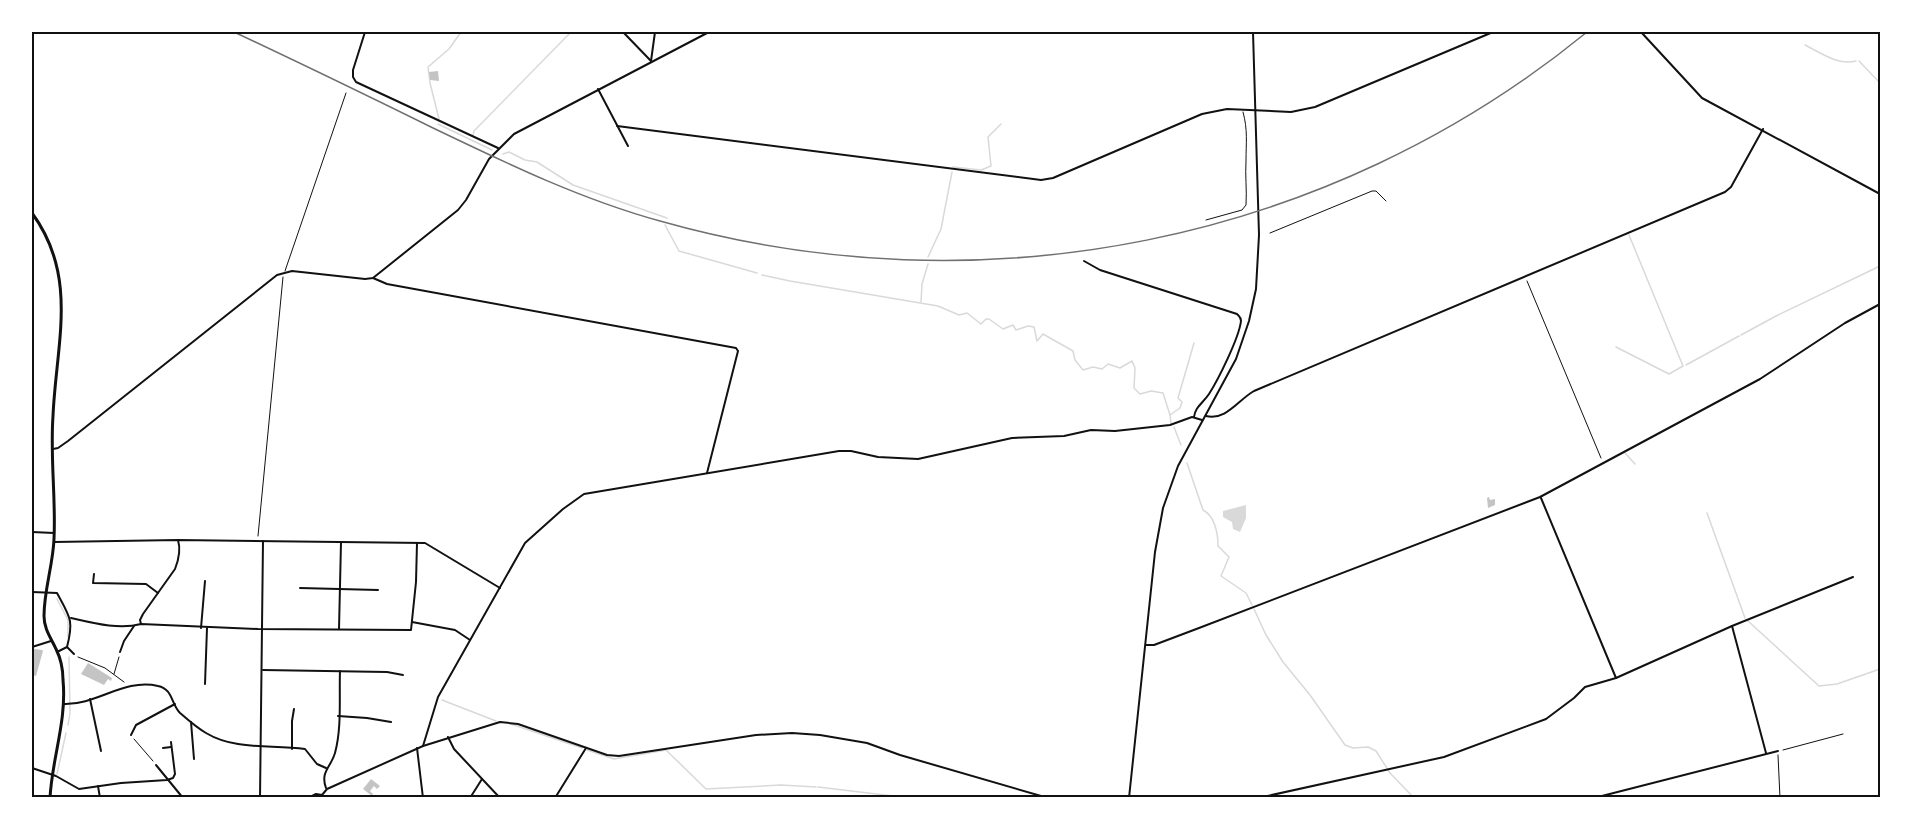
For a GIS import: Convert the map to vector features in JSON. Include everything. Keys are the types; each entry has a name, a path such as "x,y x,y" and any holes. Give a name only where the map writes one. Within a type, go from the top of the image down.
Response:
{"main road":[{"path":"32,213 52,249 61,288 62,322 52,416 54,542 46,593 45,624 57,652 68,704 52,774 50,798"}],"street":[{"path":"365,32 353,70 356,82 498,148"},
{"path":"623,32 651,61"},
{"path":"651,61 655,32"},
{"path":"373,278 463,205 489,159 514,134 709,32"},
{"path":"1129,798 1144,645 1155,552 1163,508 1178,466 1236,359 1250,321 1258,272 1253,32"},
{"path":"617,126 1041,180 1053,178 1202,114 1227,109 1291,112 1315,107 1493,32"},
{"path":"1641,32 1702,98 1881,194"},
{"path":"598,89 628,146"},
{"path":"1205,416 1222,415 1254,391 1727,191 1763,129"},
{"path":"1084,261 1100,270 1237,314 1240,317 1241,321 1222,370 1208,395 1195,409 1194,417"},
{"path":"53,449 58,448 269,282 285,271 292,270 364,279 373,278 387,284 736,348 738,351 706,473"},
{"path":"1144,645 1154,645 1540,496 1760,379 1845,323 1881,304"},
{"path":"423,746 438,697 528,539 581,495 839,451 851,451 878,457 918,459 1012,438 1064,436 1091,430 1115,431 1168,425 1194,417 1203,420"},
{"path":"1540,496 1616,678"},
{"path":"32,532 54,533"},
{"path":"141,624 142,614 179,560 178,540"},
{"path":"54,542 178,540 425,543 500,588"},
{"path":"260,798 263,541"},
{"path":"339,629 341,542"},
{"path":"71,618 102,625 411,630 417,543"},
{"path":"91,587 94,574"},
{"path":"1258,798 1444,757 1546,719 1585,687 1616,678 1732,626 1853,577"},
{"path":"201,628 205,581"},
{"path":"93,583 146,584 158,593"},
{"path":"300,588 378,590"},
{"path":"32,592 57,593 71,618 72,631 67,647 57,652"},
{"path":"412,622 455,630 471,640"},
{"path":"120,652 134,626"},
{"path":"1732,626 1766,753"},
{"path":"205,684 207,628"},
{"path":"32,647 51,641"},
{"path":"67,647 74,654"},
{"path":"261,670 387,672 403,675"},
{"path":"327,789 323,776 334,756 340,671"},
{"path":"68,704 127,686 163,687 170,693 179,712 212,736 260,748 305,749 317,764 326,768"},
{"path":"90,699 101,751"},
{"path":"131,735 136,725 175,704"},
{"path":"292,749 294,709"},
{"path":"338,716 391,722"},
{"path":"191,722 194,757 201,754"},
{"path":"322,795 327,789 417,748 494,722 509,722 607,755 620,756 756,735 792,732 820,735 867,743 900,755 1048,798"},
{"path":"448,737 454,749 500,798"},
{"path":"99,739 104,738"},
{"path":"32,768 52,774 79,789 167,780 173,778 175,774 171,742"},
{"path":"163,748 171,747"},
{"path":"417,748 423,798"},
{"path":"555,798 586,748"},
{"path":"1594,798 1778,751"},
{"path":"156,765 183,798"},
{"path":"470,798 482,779"},
{"path":"98,786 99,798"},
{"path":"308,798 316,794 326,797"}],"lane":[{"path":"285,271 346,93"},
{"path":"1206,220 1242,210 1246,205 1248,139 1243,110"},
{"path":"1270,233 1372,191 1376,191 1386,201"}],"path":[{"path":"257,541 285,271"},
{"path":"1526,277 1603,462"},
{"path":"114,674 120,652"},
{"path":"74,654 105,668 127,686"},
{"path":"1780,798 1778,751 1842,734"},
{"path":"131,735 156,765"}],"shaded area":[{"path":"1246,505 1246,518 1240,532 1233,529 1232,522 1223,517 1223,511"}],"building":[{"path":"438,71 439,81 430,80 429,72"},
{"path":"1489,497 1490,500 1495,499 1495,505 1488,508 1487,498"},
{"path":"34,649 43,651 36,676 32,675"},
{"path":"88,663 112,678 111,681 108,679 104,685 81,674"},
{"path":"371,779 380,786 377,789 374,786 370,791 372,796 363,789"}],"waterway":[{"path":"439,119 428,67 449,49 461,32"},
{"path":"473,135 474,131 571,32"},
{"path":"1805,45 1843,62 1856,61"},
{"path":"1859,61 1880,83"},
{"path":"438,124 492,150"},
{"path":"953,167 981,170 991,166 988,137 1001,124"},
{"path":"503,154 509,152 525,160 537,162 573,185 667,218"},
{"path":"928,257 941,229 952,172"},
{"path":"1880,187 1880,192"},
{"path":"665,225 679,251 757,273"},
{"path":"1616,347 1669,374 1683,366 1629,235"},
{"path":"921,302 922,284 928,264"},
{"path":"1741,335 1880,266"},
{"path":"762,275 938,306 959,315 967,313 981,324 989,319 1003,329 1013,325 1016,330 1028,326 1034,327 1037,341 1043,334 1073,351 1075,360 1083,370 1093,367 1102,369 1108,364 1120,368 1132,361 1135,368 1134,388 1140,394 1151,391 1163,393 1170,415"},
{"path":"1686,365 1739,336"},
{"path":"1171,423 1170,415 1180,408 1182,402 1178,398 1194,343"},
{"path":"1174,427 1181,445"},
{"path":"1625,453 1635,464"},
{"path":"1187,463 1203,510 1210,516 1215,526 1218,546 1229,557 1221,576 1246,593 1252,605"},
{"path":"1707,513 1745,618"},
{"path":"57,599 68,620 68,637"},
{"path":"1254,609 1266,635 1283,662 1310,695 1345,745 1353,748 1368,747 1376,751 1390,773 1414,798"},
{"path":"1748,621 1819,686 1837,684 1880,669"},
{"path":"68,725 70,713 69,657"},
{"path":"442,700 496,721"},
{"path":"511,724 582,748"},
{"path":"57,774 66,733"},
{"path":"587,750 614,759 666,750 706,789 781,785 816,787"},
{"path":"818,787 910,798"}],"railway":[{"path":"234,32 515,167 630,212 781,248 904,260 1026,257 1147,240 1265,209 1378,164 1486,105 1587,32"}]}
